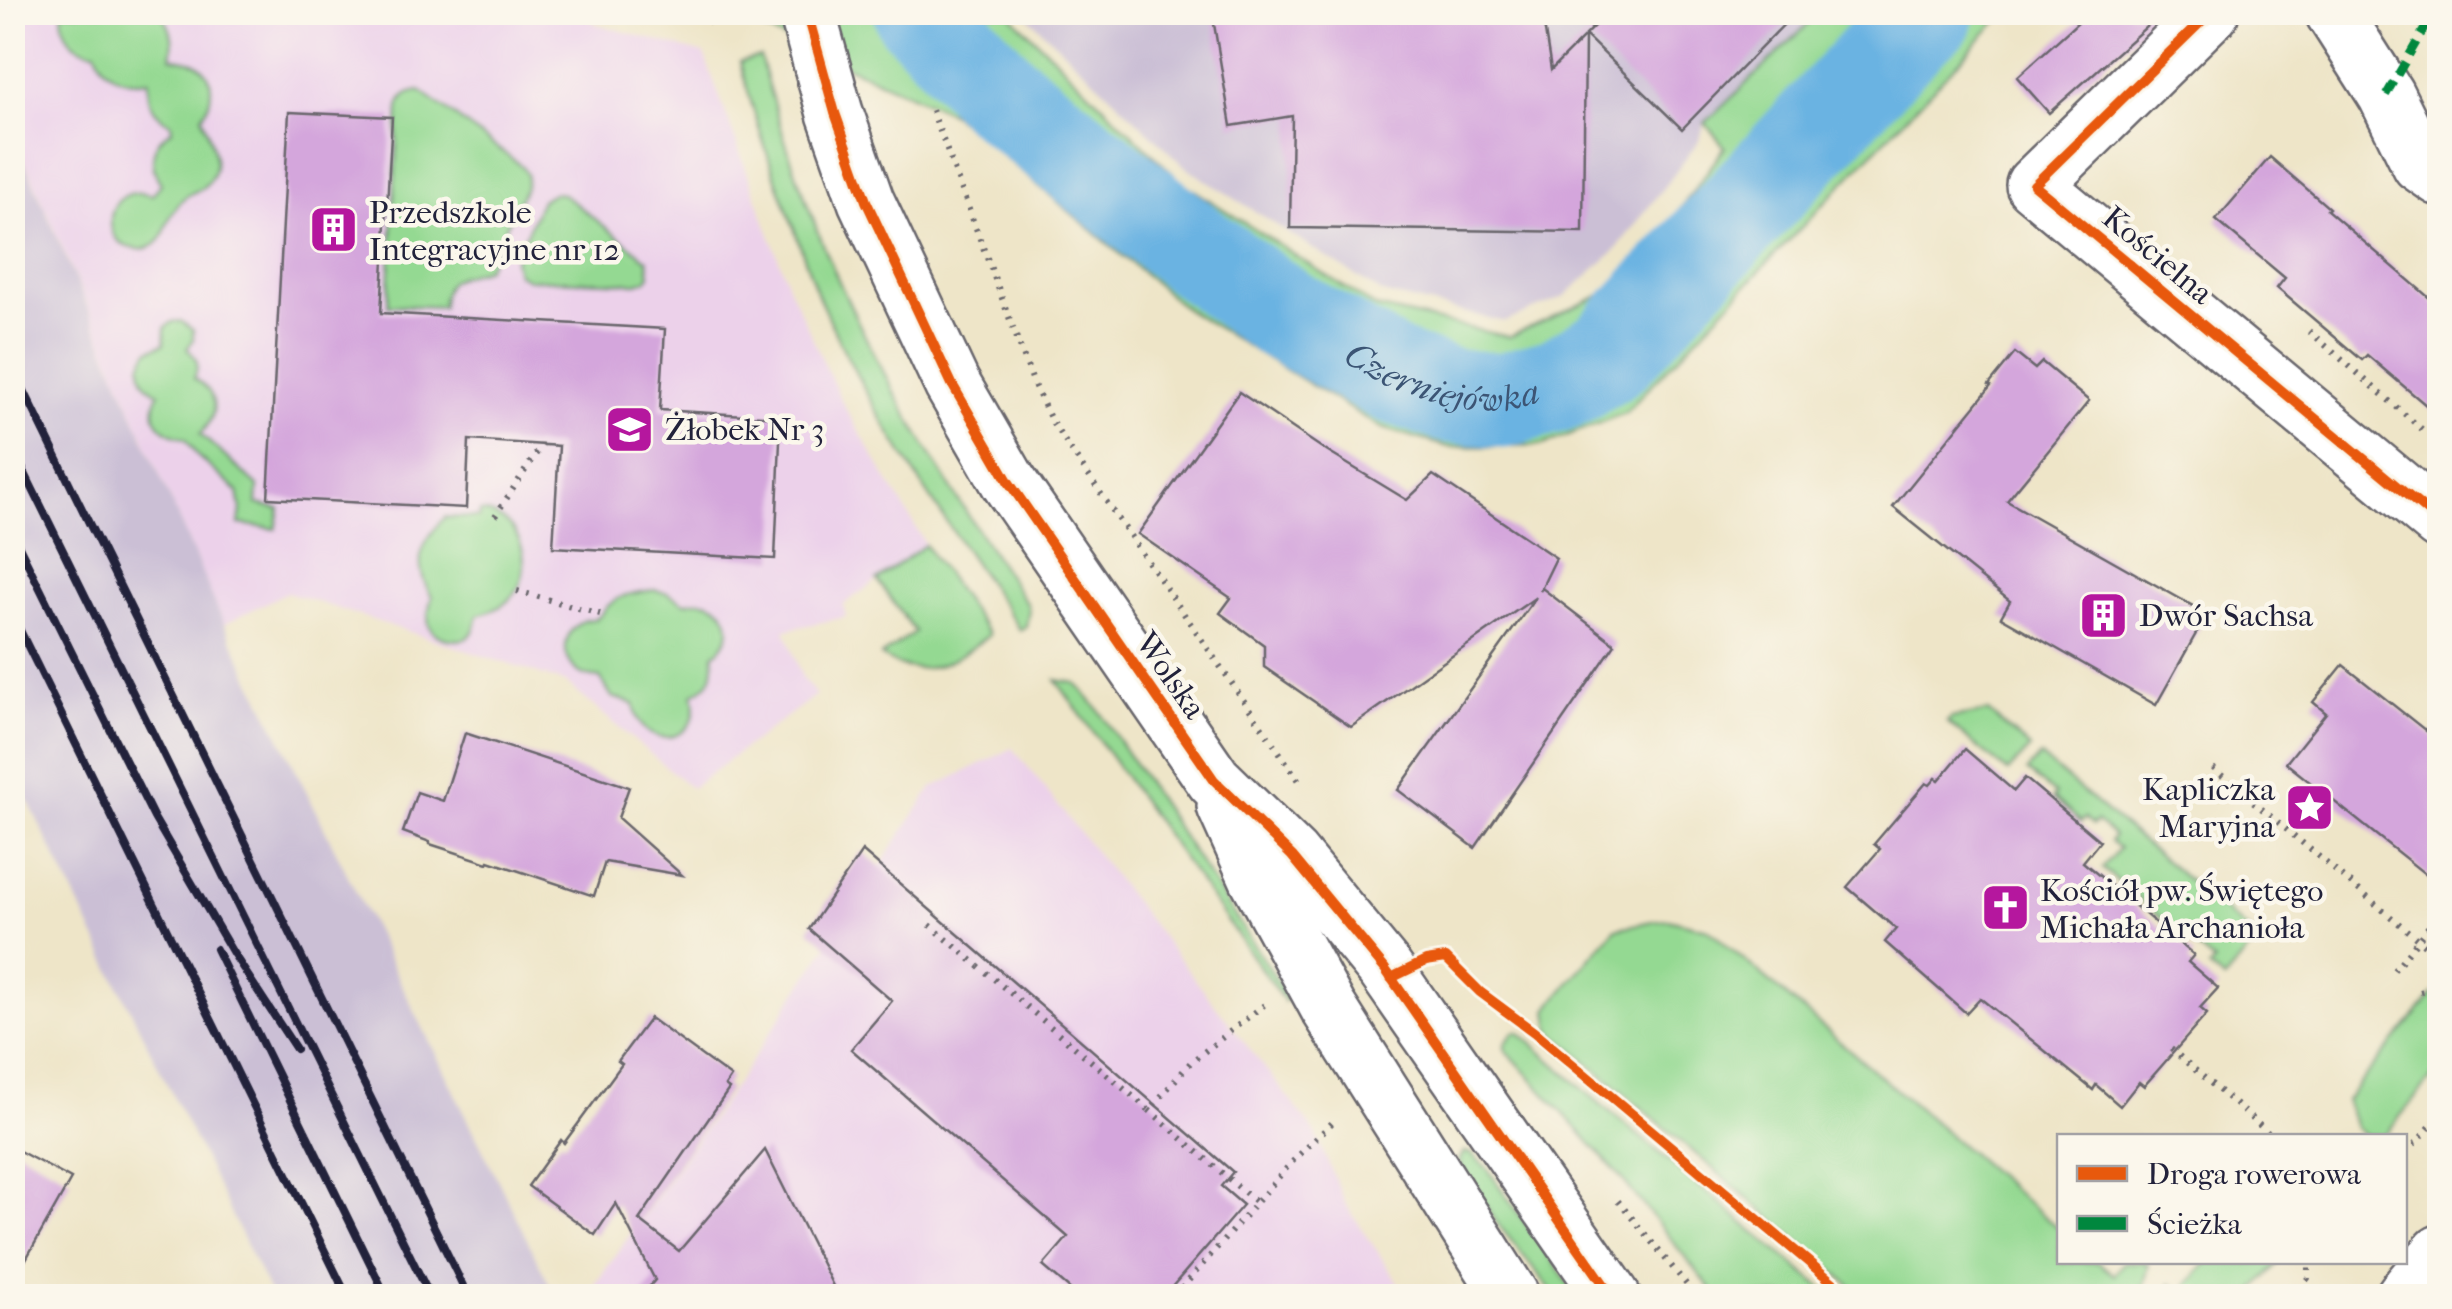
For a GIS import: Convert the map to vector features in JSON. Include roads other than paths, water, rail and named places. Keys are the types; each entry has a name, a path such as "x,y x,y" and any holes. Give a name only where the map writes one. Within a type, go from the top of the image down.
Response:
{"street":[{"name":"Wolska","path":"807,12 835,112 866,201 952,384 1008,480 1214,780 1257,877 1328,1007 1511,1296"},
{"name":"Kościelna","path":"2211,12 2034,184 2440,522"},
{"path":"2334,12 2386,95 2420,164 2440,178"},
{"name":"Wolska","path":"1214,780 1292,856 1385,969 1612,1296"},
{"path":"1395,1113 1455,1069"},
{"path":"2404,1296 2440,1253"}],"waterway":[{"name":"Czerniejówka","path":"921,12 1000,94 1191,248 1282,313 1393,376 1451,396 1503,400 1561,384 1611,353 1909,28 1928,12"}],"railway":[{"path":"12,366 468,1296"},
{"path":"12,447 430,1296"},
{"path":"12,532 154,818 233,953 296,1049"},
{"path":"12,614 347,1296"},
{"path":"216,949 386,1296"}],"place":[{"name":"Przedszkole Integracyjne nr 12","path":"334,230"},
{"name":"Żłobek Nr 3","path":"630,429"},
{"name":"Dwór Sachsa","path":"2104,615"},
{"name":"Kapliczka Maryjna","path":"2310,807"},
{"name":"Kościół pw. Świętego Michała Archanioła","path":"2005,908"}]}
